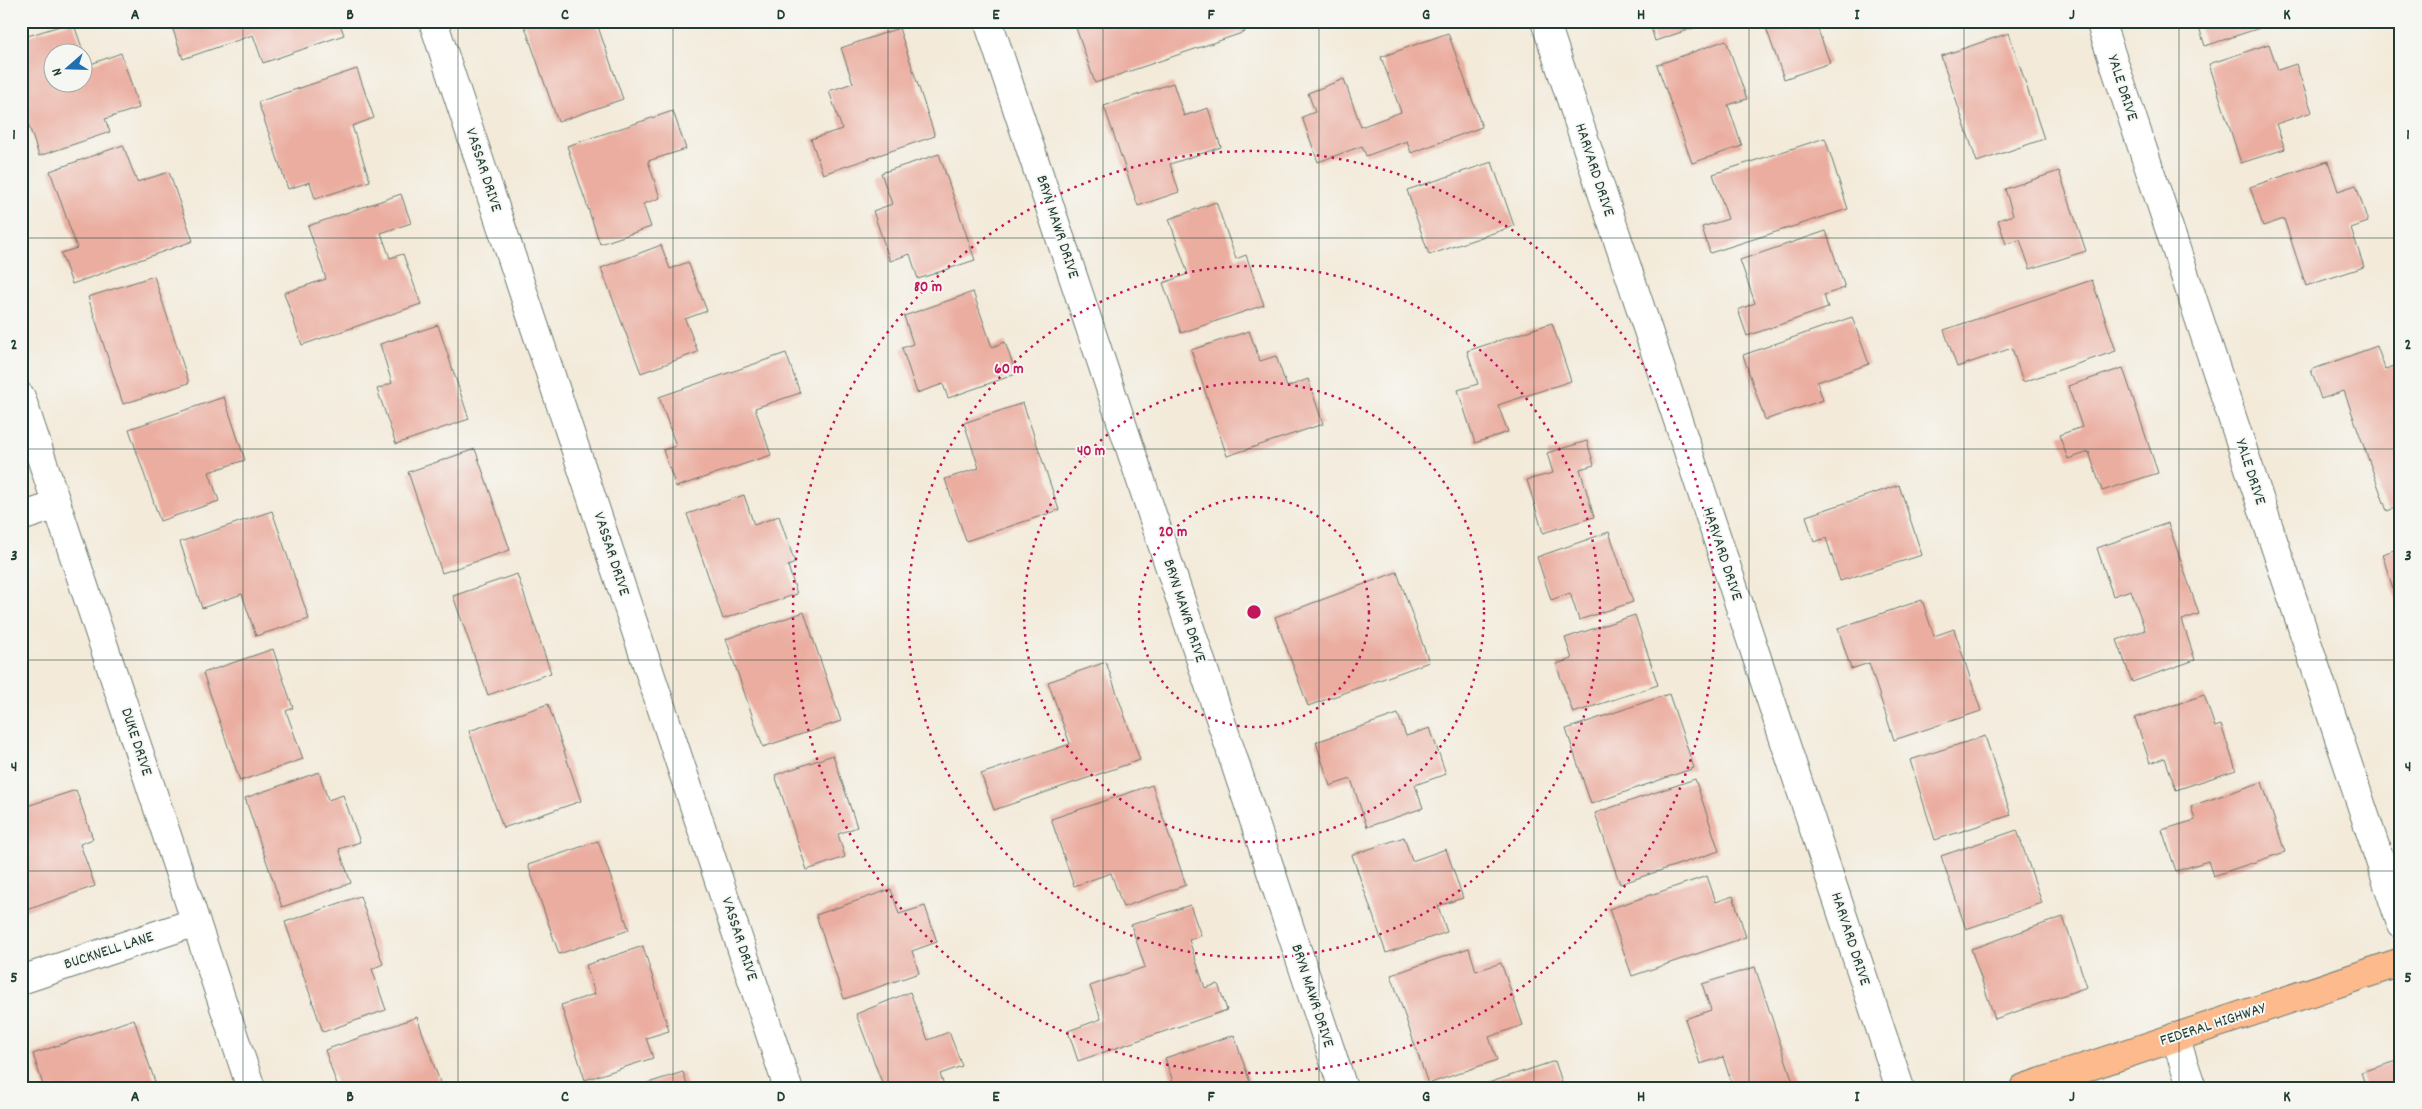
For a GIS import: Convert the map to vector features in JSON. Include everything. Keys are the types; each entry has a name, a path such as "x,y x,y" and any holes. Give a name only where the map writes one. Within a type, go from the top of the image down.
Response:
{"main road":[{"name":"FEDERAL HIGHWAY","path":"2024,1088 2401,962"}],"street":[{"name":"VASSAR DRIVE","path":"433,21 788,1088"},
{"name":"BRYN MAWR DRIVE","path":"988,21 1343,1088"},
{"name":"HARVARD DRIVE","path":"1544,21 1900,1088"},
{"name":"YALE DRIVE","path":"2100,21 2401,924"},
{"name":"DUKE DRIVE","path":"21,397 251,1088"},
{"path":"21,517 57,505"},
{"name":"BUCKNELL LANE","path":"21,980 196,922"},
{"path":"2175,1037 2192,1088"}],"building":[{"path":"170,21 339,21 344,35 263,63 253,35 183,59"},
{"path":"523,21 596,21 623,99 558,122"},
{"path":"840,21 862,21 862,22 842,28"},
{"path":"1242,21 1245,32 1095,83 1074,22"},
{"path":"1649,21 1711,21 1711,22 1655,41"},
{"path":"1815,21 1830,63 1784,79 1764,22"},
{"path":"2197,21 2278,21 2278,22 2205,46"},
{"path":"73,22 80,42 42,42 42,92 92,92 92,64 121,53 139,108 105,119 110,132 39,156 21,102 21,38"},
{"path":"899,28 935,136 823,174 811,139 842,129 829,91 853,83 841,48"},
{"path":"1448,33 1482,127 1411,153 1407,141 1366,156 1362,146 1318,162 1302,117 1315,112 1308,93 1344,79 1361,127 1401,112 1381,57"},
{"path":"2009,33 2044,139 1977,162 1941,56"},
{"path":"1726,40 1747,99 1728,105 1742,146 1692,163 1657,65"},
{"path":"2269,44 2278,70 2296,64 2312,112 2276,124 2285,149 2241,163 2209,64"},
{"path":"357,69 374,118 352,126 370,181 315,199 310,182 288,189 258,102"},
{"path":"1173,83 1184,116 1208,108 1221,147 1170,164 1179,192 1138,206 1104,106"},
{"path":"673,111 686,149 648,161 660,198 643,204 651,227 600,244 567,146"},
{"path":"1825,138 1848,209 1710,253 1702,227 1728,219 1713,174"},
{"path":"123,145 137,182 169,172 193,241 72,284 61,253 77,248 50,171"},
{"path":"939,154 975,260 918,279 910,254 890,261 873,211 892,204 881,173"},
{"path":"2328,161 2338,191 2356,185 2368,222 2351,228 2364,267 2306,286 2284,219 2263,226 2250,187"},
{"path":"1492,162 1514,226 1429,255 1407,190"},
{"path":"2059,171 2086,251 2030,269 2020,240 2006,244 1998,220 2013,215 2005,189"},
{"path":"401,194 411,223 381,233 390,258 403,254 421,304 302,345 284,293 326,279 308,226"},
{"path":"1216,202 1236,259 1246,255 1264,305 1181,333 1163,283 1188,274 1169,219"},
{"path":"1826,231 1845,288 1824,295 1828,308 1747,336 1738,310 1755,303 1740,260"},
{"path":"661,245 670,269 688,262 707,311 685,319 698,352 641,373 601,268"},
{"path":"154,276 189,383 123,404 88,297"},
{"path":"2092,280 2116,351 2023,382 2012,348 1957,367 1944,330"},
{"path":"973,292 992,347 1005,342 1016,374 948,398 943,384 917,393 902,348 913,344 904,316"},
{"path":"1852,317 1869,364 1817,382 1823,400 1765,420 1743,355"},
{"path":"1552,323 1571,381 1498,405 1508,432 1475,443 1458,390 1478,384 1467,351"},
{"path":"438,325 469,419 396,444 377,389 392,383 380,344"},
{"path":"1249,331 1260,361 1276,356 1287,387 1308,379 1323,424 1227,456 1191,350"},
{"path":"2377,346 2385,369 2401,364 2401,506 2387,511 2344,391 2321,399 2311,370"},
{"path":"786,353 800,393 755,408 771,455 676,487 663,450 676,446 659,397"},
{"path":"2123,368 2158,473 2102,491 2089,452 2068,459 2059,435 2082,427 2068,386"},
{"path":"224,397 245,460 209,472 219,501 160,521 129,429"},
{"path":"1023,403 1059,510 966,541 945,479 979,468 964,423"},
{"path":"1587,441 1594,465 1580,469 1594,517 1543,533 1527,480 1553,473 1547,453"},
{"path":"475,449 510,550 442,573 408,472"},
{"path":"1899,485 1922,555 1840,581 1826,538 1814,542 1806,516"},
{"path":"744,495 754,525 779,516 795,563 788,566 797,594 723,619 687,514"},
{"path":"272,511 309,619 256,636 242,594 202,608 180,542"},
{"path":"2168,523 2199,614 2182,620 2195,660 2132,682 2117,640 2145,630 2131,590 2113,596 2097,548"},
{"path":"1609,532 1633,602 1579,620 1570,593 1551,600 1537,557"},
{"path":"2401,548 2401,611 2400,611 2382,554"},
{"path":"1397,572 1429,662 1308,706 1275,617"},
{"path":"517,574 551,673 488,695 453,596"},
{"path":"1922,600 1934,636 1954,629 1981,711 1894,740 1869,663 1851,669 1838,628"},
{"path":"804,612 841,721 763,747 726,639"},
{"path":"1635,615 1658,685 1573,713 1556,664 1572,659 1565,638"},
{"path":"273,649 293,708 286,711 303,759 240,781 203,673"},
{"path":"1106,662 1140,760 994,810 981,774 1070,744 1048,682"},
{"path":"1669,694 1694,768 1591,804 1566,729"},
{"path":"2204,695 2215,727 2221,725 2236,770 2176,790 2165,758 2150,763 2135,718"},
{"path":"548,704 581,801 503,828 469,731"},
{"path":"1398,714 1406,736 1430,728 1446,774 1415,785 1423,808 1367,827 1351,779 1330,786 1316,742"},
{"path":"1985,736 2011,815 1935,840 1910,760"},
{"path":"833,755 857,827 838,834 845,857 807,870 775,775"},
{"path":"319,772 328,800 343,795 360,842 339,849 351,883 282,907 245,798"},
{"path":"1695,779 1719,851 1620,884 1595,813"},
{"path":"2262,782 2285,852 2213,876 2208,861 2176,871 2162,830 2195,820 2191,806"},
{"path":"1152,785 1186,885 1123,907 1111,873 1074,886 1051,819"},
{"path":"76,790 93,839 80,844 95,886 21,912 21,808"},
{"path":"2017,830 2042,903 1966,929 1941,856"},
{"path":"1404,837 1412,861 1446,849 1463,898 1438,906 1447,932 1386,953 1352,855"},
{"path":"598,841 629,930 559,954 528,865"},
{"path":"1707,876 1716,902 1733,896 1746,937 1632,976 1609,909"},
{"path":"891,889 899,914 925,906 937,942 912,951 919,973 844,999 816,915"},
{"path":"360,896 383,964 372,969 386,1010 323,1032 285,922"},
{"path":"1190,905 1201,936 1189,940 1205,988 1218,984 1227,1010 1078,1061 1068,1031 1101,1019 1090,986 1145,967 1131,925"},
{"path":"2063,917 2087,987 1995,1019 1971,949"},
{"path":"643,946 669,1031 646,1038 653,1058 585,1080 561,1005 595,994 586,965"},
{"path":"1469,948 1476,971 1501,963 1523,1025 1489,1037 1497,1060 1428,1084 1391,975"},
{"path":"1755,967 1793,1082 1776,1088 1733,1088 1723,1057 1700,1064 1685,1019 1711,1010 1702,984"},
{"path":"910,992 928,1040 949,1032 962,1066 940,1074 945,1088 884,1088 856,1014"},
{"path":"417,1017 442,1088 338,1088 325,1050"},
{"path":"134,1019 157,1088 44,1088 33,1054"},
{"path":"1234,1035 1252,1088 1175,1088 1165,1058"},
{"path":"2401,1060 2401,1088 2366,1088 2361,1072"},
{"path":"1555,1061 1564,1088 1476,1088 1476,1087"},
{"path":"683,1072 688,1088 635,1088 635,1087"}]}
